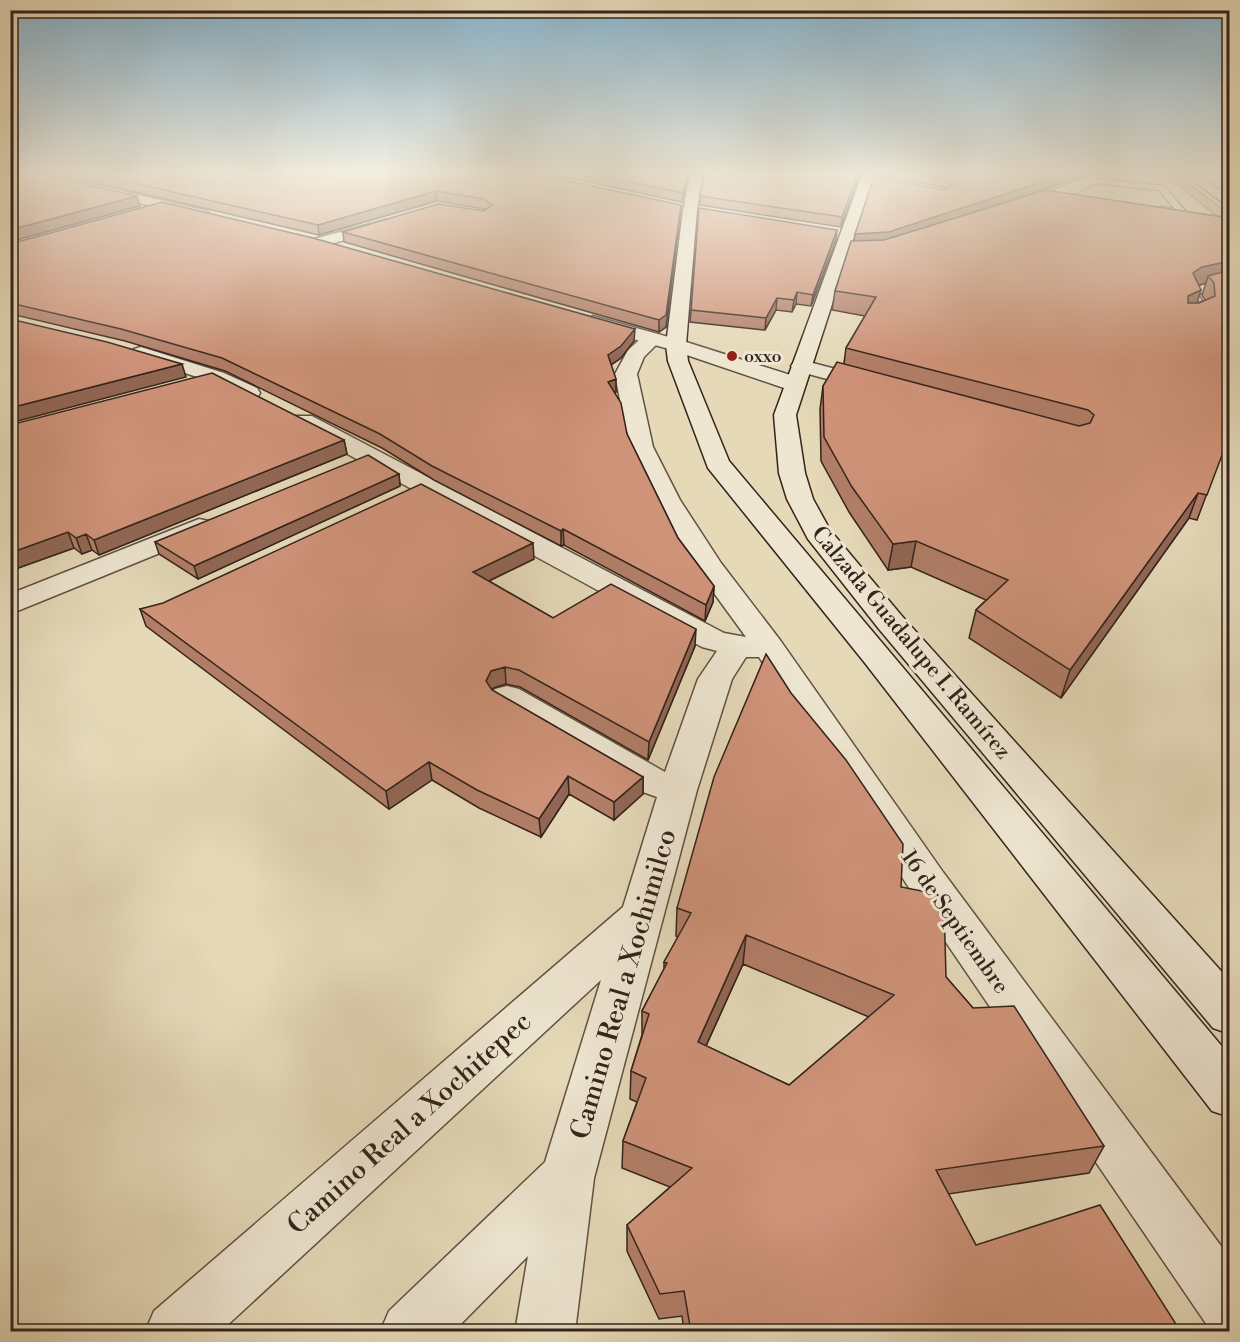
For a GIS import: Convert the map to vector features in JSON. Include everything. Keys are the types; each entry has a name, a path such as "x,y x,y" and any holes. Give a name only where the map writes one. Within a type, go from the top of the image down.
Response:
{"street":[{"path":"320,243 347,235"},
{"name":"Calzada Guadalupe I. Ramírez","path":"685,235 664,342 678,361 717,463 1230,1094"},
{"name":"Calzada Guadalupe I. Ramírez","path":"849,235 785,415 792,473 800,499 818,533 890,622 1230,1014"},
{"path":"298,237 350,251"},
{"path":"572,316 664,342 798,375 891,391"},
{"name":"16 de Septiembre","path":"664,342 635,354 626,374 630,404 641,447 667,500 709,567 753,647 928,883 1230,1307"},
{"path":"117,347 218,377 372,455 424,487 713,640 753,647"},
{"path":"183,386 218,377"},
{"path":"339,469 372,455"},
{"path":"392,502 424,487"},
{"path":"10,605 219,519"},
{"name":"Camino Real a Xochimilco","path":"545,1332 567,1178 678,790 715,680 753,647"},
{"path":"507,697 653,782 678,790"},
{"name":"Camino Real a Xochitepec","path":"175,1332 643,915"},
{"path":"410,1332 567,1178"}],"lane":[{"path":"1187,319 1203,312 1193,294 1199,289 1230,283"}],"building":[{"path":"44,235 299,235 635,329 621,346 608,355 616,379 608,382 621,403 627,434 678,538 714,586 706,605 563,529 561,531 432,466 380,434 222,358 121,329 10,303 10,244"},
{"path":"352,235 677,235 666,315 659,320"},
{"path":"697,235 835,235 813,295 797,292 794,300 777,298 766,318 691,310"},
{"path":"901,235 1230,235 1230,261 1202,267 1193,273 1201,290 1188,296 1188,303 1199,303 1215,296 1214,283 1208,276 1230,270 1230,434 1207,495 1198,493 1070,670 976,610 1008,580 916,541 893,544 852,487 824,437 823,386 837,362 1079,426 1090,423 1094,415 1088,410 846,348 876,297 835,291 851,241 884,240"},
{"path":"10,319 107,342 182,364 10,408"},
{"path":"212,373 344,440 94,540 86,534 76,538 68,532 10,553 10,425"},
{"path":"368,455 399,474 194,566 155,542"},
{"path":"421,484 533,543 473,572 553,618 611,584 696,629 649,742 519,670 505,667 491,671 486,681 492,690 643,777 614,802 568,776 539,819 477,790 429,762 386,791 140,609 163,603"},
{"path":"766,654 791,693 846,760 903,844 901,887 937,894 944,903 946,977 973,1008 1014,1006 1104,1146 936,1170 976,1245 1100,1205 1181,1332 691,1332 684,1291 660,1294 627,1225 692,1168 623,1141 646,1078 631,1071 649,1014 642,1011 667,963 664,962 691,913 677,908 714,777","holes":["746,935 894,995 789,1085 698,1042"]}],"place":[{"name":"oxxo","path":"732,356"}]}
